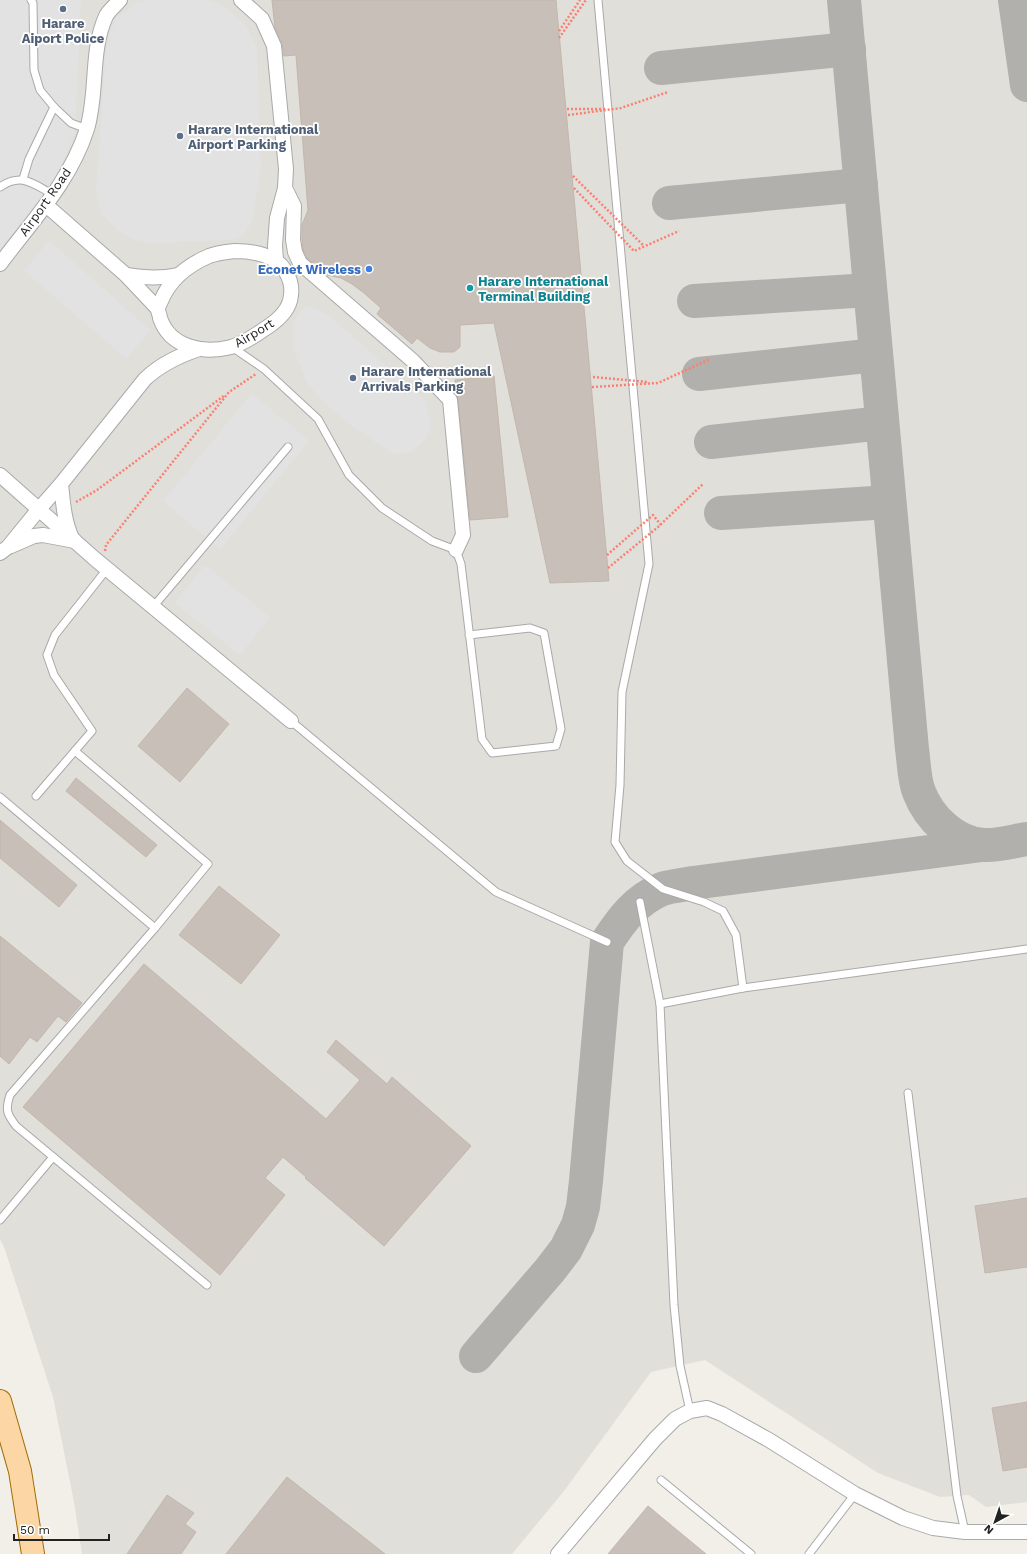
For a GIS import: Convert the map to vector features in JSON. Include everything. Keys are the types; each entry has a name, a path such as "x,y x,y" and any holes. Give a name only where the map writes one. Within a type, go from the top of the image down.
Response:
{"main road":[{"path":"0,1401 20,1471 30,1527 33,1554"}],"street":[{"name":"Airport Road","path":"0,264 50,200 72,165 87,129 92,100 99,35 107,14 120,0"},
{"path":"126,274 151,278 163,278 178,275 210,256 236,250 247,251 276,260 274,246 277,218 285,188 284,148 274,46 262,19 241,0"},
{"path":"285,188 294,206 293,240 300,263 413,361 450,400 463,534 456,550"},
{"path":"50,200 126,274 158,309 163,295 178,275"},
{"name":"Airport","path":"158,309 162,323 167,331 178,342 186,346 199,349 232,347 258,334 275,322 288,305 291,296 289,276 276,260"},
{"path":"4,550 61,484 145,379 155,370 168,362 179,356 199,349"},
{"path":"0,475 107,569 291,721"},
{"path":"61,484 68,530 74,540"},
{"path":"4,550 30,537 43,535 74,540"},
{"path":"558,1554 655,1439 676,1419 690,1411 707,1408 722,1414 769,1440 855,1494 903,1518 933,1528 965,1532 1027,1532"}],"lane":[{"path":"31,0 33,3 35,37 34,70 40,90 70,123 87,129"},
{"path":"598,0 649,564 622,692 620,784 615,842 627,862 663,889 704,902 723,911 736,935 743,988"},
{"path":"24,180 29,159 54,106"},
{"path":"0,188 8,182 24,180 50,200"},
{"path":"232,347 264,369 318,419 349,475 382,508 432,541 456,550 461,564 469,635 482,739 492,753 556,746 561,729 544,633 530,628 469,635"},
{"path":"152,607 288,447"},
{"path":"36,796 92,731 54,675 47,655 55,635 107,569"},
{"path":"291,721 496,892 607,942"},
{"path":"75,751 208,864 155,928 10,1095 7,1104 8,1116 16,1126 208,1285"},
{"path":"0,796 155,928"},
{"path":"640,902 660,1004 674,1305 680,1366 690,1411"},
{"path":"660,1004 743,988 1027,950"},
{"path":"908,1093 957,1496 965,1532"},
{"path":"0,1220 54,1157"},
{"path":"661,1480 751,1554"},
{"path":"809,1554 855,1494"}],"path":[{"path":"559,31 580,0"},
{"path":"559,38 586,0"},
{"path":"568,115 621,108 668,92"},
{"path":"567,109 621,108"},
{"path":"573,176 644,246"},
{"path":"574,188 634,251 678,231"},
{"path":"592,387 658,383 710,359"},
{"path":"64,510 97,490 229,392 264,369"},
{"path":"593,377 658,383"},
{"path":"107,569 104,558 106,545 229,392"},
{"path":"608,568 661,525 703,484"},
{"path":"607,555 653,515 661,525"}],"shaded area":[{"path":"0,0 1027,0 1027,1502 986,1507 969,1495 940,1497 878,1473 705,1360 651,1372 564,1491 512,1554 82,1554 74,1502 53,1397 4,1247 0,1239"},
{"path":"0,0 81,0 75,133 55,179 0,250"},
{"name":"Harare International Airport Parking","path":"152,0 207,0 222,5 246,25 257,49 261,170 252,221 243,236 231,240 147,243 132,239 117,230 102,214 96,192 105,61 109,35 117,17 138,2"},
{"path":"49,240 150,330 127,359 24,271"},
{"name":"Harare International Arrivals Parking","path":"310,306 331,317 426,401 431,424 426,439 411,452 393,454 351,426 330,408 308,385 294,351 294,322 301,310"},
{"path":"252,393 309,441 220,549 163,501"},
{"path":"205,565 270,617 240,655 175,603"}],"building":[{"name":"Harare International Terminal Building","path":"272,0 556,0 609,581 550,583 494,323 460,325 460,347 454,352 440,352 430,348 417,338 412,344 377,314 381,308 364,293 341,278 327,275 307,258 303,250 302,239 302,225 308,210 296,55 284,56 282,43 275,28"},
{"path":"494,376 508,517 470,520 455,380"},
{"path":"187,688 229,724 180,782 138,746"},
{"path":"76,778 157,845 146,857 66,791"},
{"path":"0,820 77,885 59,907 0,858"},
{"path":"219,886 280,935 241,984 179,935"},
{"path":"0,936 82,1003 66,1022 58,1016 37,1042 30,1037 9,1064 0,1056"},
{"path":"144,964 326,1119 360,1080 327,1052 336,1040 387,1084 392,1077 471,1146 384,1246 305,1178 306,1177 283,1157 265,1178 285,1195 220,1275 23,1107"},
{"path":"1027,1198 1027,1267 985,1273 975,1206"},
{"path":"1027,1402 1027,1467 1003,1471 992,1408"},
{"path":"287,1477 385,1554 226,1554"},
{"path":"167,1495 194,1513 185,1524 196,1532 181,1554 127,1554"},
{"path":"648,1506 706,1554 608,1554"}],"taxiway":[{"path":"844,0 916,782 923,802 929,811 936,820 953,835 973,844 984,845 1000,844 1027,839"},
{"path":"1015,0 1027,85"},
{"path":"661,68 849,49"},
{"path":"669,203 861,185"},
{"path":"694,301 870,290"},
{"path":"699,374 876,355"},
{"path":"711,442 882,423"},
{"path":"721,513 889,502"},
{"path":"476,1356 550,1270 566,1249 578,1225 583,1207 586,1181 607,942 630,911 653,893 673,886 982,845"}],"place":[{"name":"Harare Aiport Police","path":"63,9"},
{"name":"Harare International Airport Parking","path":"180,136"},
{"name":"Econet Wireless","path":"369,269"},
{"name":"Harare International Terminal Building","path":"470,288"},
{"name":"Harare International Arrivals Parking","path":"353,378"}]}
